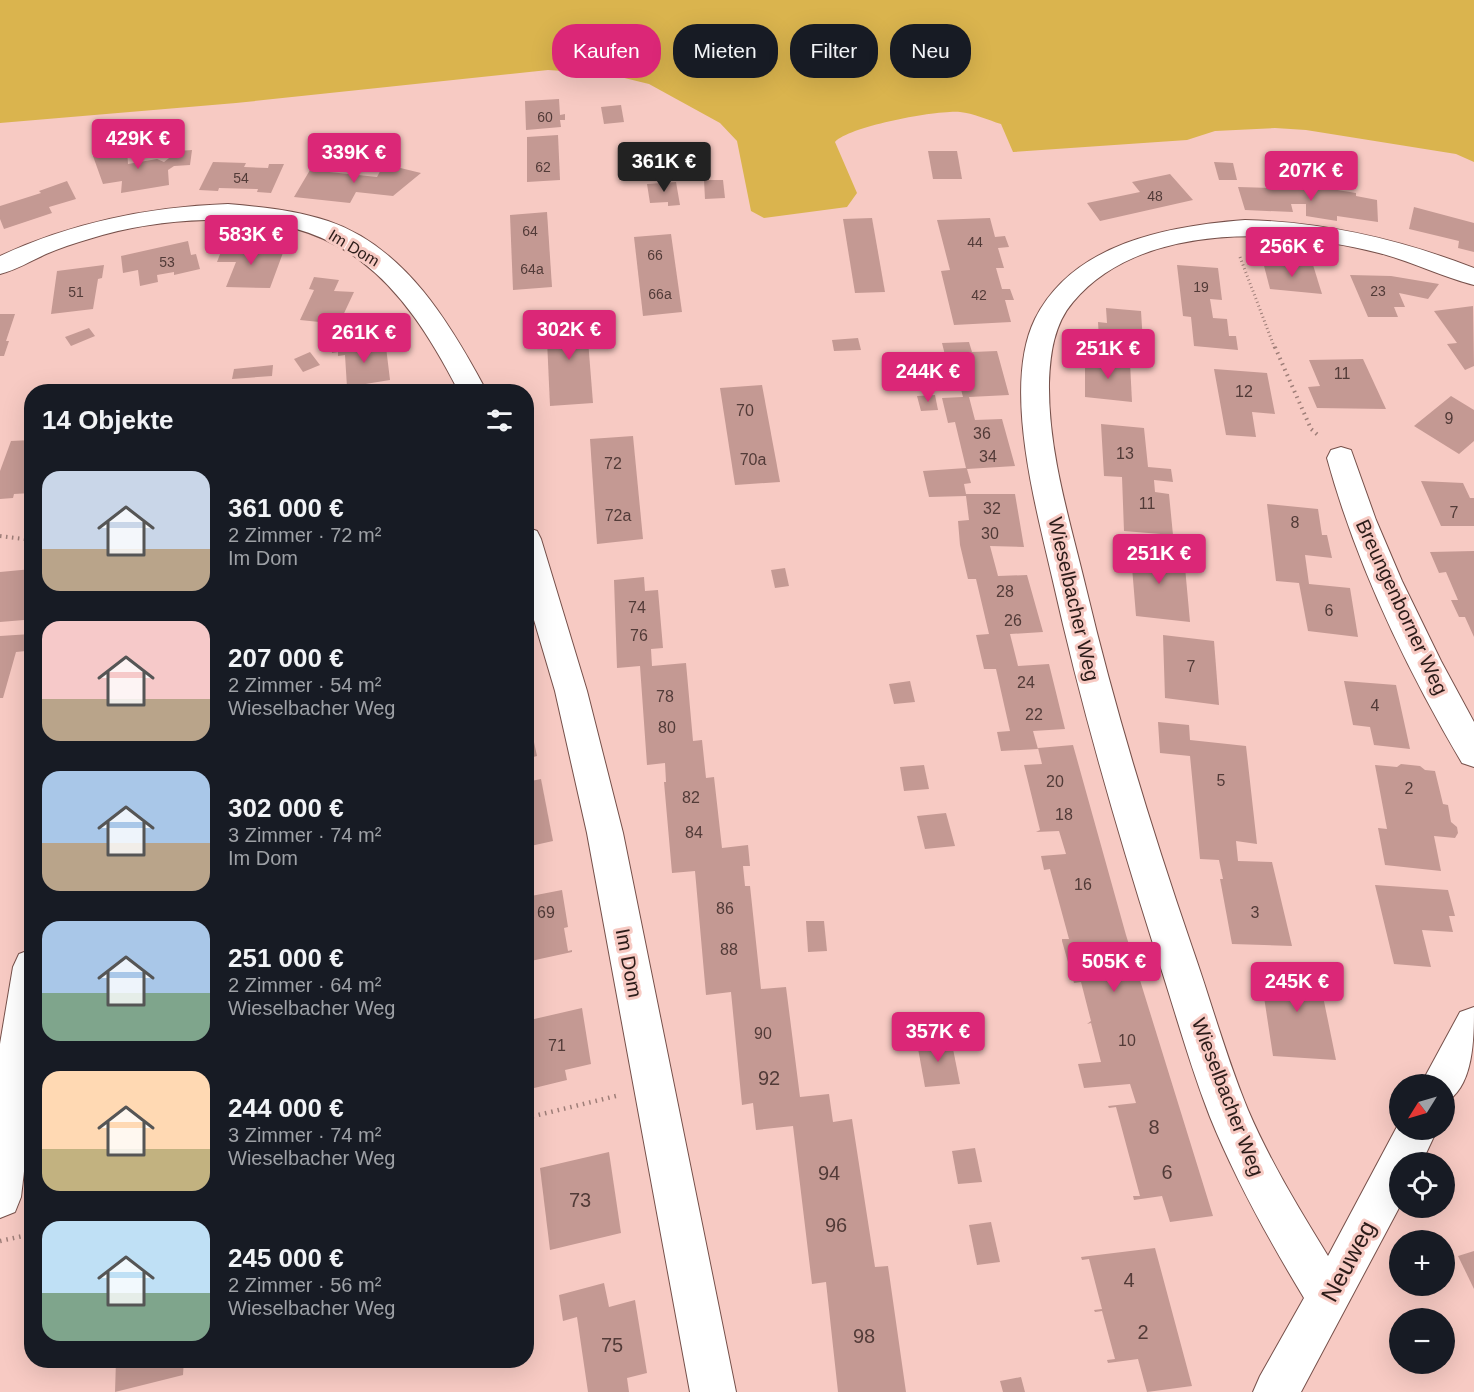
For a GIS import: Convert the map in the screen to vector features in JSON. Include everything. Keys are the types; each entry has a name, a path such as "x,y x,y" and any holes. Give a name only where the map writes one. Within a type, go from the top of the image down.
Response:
{"street":[{"name":"Im Dom","path":"0,266 93,228 130,220 204,212 243,213 287,219 337,235 387,267 440,331 469,384"},
{"name":"Wieselbacher Weg","path":"1329,1298 1276,1213 1240,1139 1210,1060 1124,796 1055,521 1044,465 1037,411 1036,362 1044,329 1055,306 1075,284 1098,266 1129,250 1186,233 1271,228 1356,240 1401,250 1474,277"},
{"name":"Breungenborner Weg","path":"1341,458 1352,499 1372,551 1423,659 1474,752"},
{"name":"Im Dom","path":"534,566 571,691 605,833 652,1088 713,1392"},
{"path":"0,1197 24,1016"},
{"path":"1447,1074 1474,1026"},
{"name":"Neuweg","path":"1276,1392 1329,1298 1412,1140"}],"path":[{"path":"1231,229 1259,314 1311,429 1341,458"},
{"path":"0,536 24,539"},
{"path":"534,1116 652,1088"},
{"path":"0,1241 24,1236"}],"shaded area":[{"path":"0,0 1474,0 1474,162 1456,154 1306,130 1275,128 1215,131 1187,140 1013,152 1001,124 970,114 949,112 914,116 875,125 858,130 835,142 857,193 847,207 764,218 751,211 737,141 720,123 649,84 624,78 661,78 661,24 552,24 552,70 236,103 0,123"}],"building":[{"path":"559,99 560,115 565,114 565,120 560,120 561,127 526,130 525,101"},
{"path":"621,105 624,122 604,124 601,107"},
{"path":"558,135 560,180 527,182 527,137"},
{"path":"638,149 642,169 626,170 623,150"},
{"path":"127,150 128,164 157,159 164,162 178,151 192,150 190,165 174,166 168,170 169,185 121,193 122,181 103,184 93,156"},
{"path":"928,151 957,151 962,179 933,179"},
{"path":"213,162 246,163 244,167 268,168 269,164 284,164 271,193 257,192 258,189 199,190"},
{"path":"1214,162 1233,163 1237,180 1219,180"},
{"path":"384,164 421,173 393,196 356,192 350,203 294,197 310,170 377,177"},
{"path":"1170,174 1193,200 1100,221 1087,203 1140,192 1132,182"},
{"path":"704,180 723,180 725,198 705,199"},
{"path":"67,181 76,199 49,207 52,213 4,229 0,219 0,206 41,193 39,191"},
{"path":"676,182 680,205 668,206 668,202 650,203 647,184"},
{"path":"1306,185 1356,193 1356,196 1377,200 1378,222 1337,216 1337,221 1306,216 1306,204 1291,204 1293,212 1245,210 1238,187 1306,189"},
{"path":"1414,207 1474,223 1474,252 1458,248 1459,241 1409,229"},
{"path":"547,212 552,287 513,290 510,215"},
{"path":"872,218 885,292 855,293 843,219"},
{"path":"990,218 995,237 1005,236 1009,247 998,248 1004,268 996,268 1002,289 1010,289 1014,300 1005,300 1011,322 954,325 941,271 950,270 937,220"},
{"path":"671,234 682,312 643,316 634,237"},
{"path":"188,241 191,255 196,254 200,269 174,275 174,272 157,275 158,282 140,286 138,270 123,273 121,256"},
{"path":"224,244 245,244 243,249 284,250 270,288 226,287 236,262 217,262"},
{"path":"1263,262 1313,265 1322,294 1270,289"},
{"path":"104,265 102,278 98,279 93,309 51,314 57,271"},
{"path":"1177,265 1218,268 1222,300 1210,299 1213,318 1227,319 1229,336 1236,336 1238,350 1194,346 1191,317 1183,316"},
{"path":"1350,275 1391,276 1439,284 1428,299 1399,293 1405,307 1394,307 1398,317 1368,317"},
{"path":"314,277 339,280 334,291 354,292 339,324 300,320 314,290 309,289"},
{"path":"1473,306 1474,366 1465,370 1447,344 1457,343 1434,311"},
{"path":"1106,308 1141,311 1143,343 1099,339 1098,322 1107,323"},
{"path":"0,314 15,314 6,341 9,341 4,356 0,356"},
{"path":"389,315 396,322 375,331 369,324"},
{"path":"586,315 593,403 550,406 546,318"},
{"path":"89,328 95,336 71,346 65,337"},
{"path":"858,338 861,350 834,351 832,340"},
{"path":"364,341 365,351 386,347 390,380 347,384 345,355 338,356 338,352 332,353 331,347"},
{"path":"969,342 972,352 997,351 1009,395 969,397 975,420 1002,419 1015,466 967,469 971,483 964,484 966,494 1015,494 1024,547 990,546 998,576 1027,575 1043,632 1010,634 1018,666 1049,664 1065,729 1033,731 1038,749 1001,751 997,732 1010,731 996,669 984,669 976,635 989,634 976,579 968,579 960,545 958,521 969,520 966,496 929,497 923,471 966,468 955,422 948,423 942,398 963,397 952,355 945,355 942,343"},
{"path":"310,352 320,365 303,372 294,359"},
{"path":"1085,358 1130,363 1132,402 1085,397"},
{"path":"1363,359 1386,409 1317,408 1308,387 1320,386 1309,360"},
{"path":"273,365 272,376 232,379 234,369"},
{"path":"1214,369 1267,373 1275,414 1252,412 1256,437 1226,435"},
{"path":"762,385 780,482 735,485 720,388"},
{"path":"935,395 938,410 921,411 917,396"},
{"path":"1451,396 1474,410 1474,441 1459,454 1414,426"},
{"path":"1101,424 1144,428 1148,467 1171,469 1173,482 1154,480 1155,492 1169,494 1173,535 1124,531 1122,477 1104,476"},
{"path":"633,436 643,539 597,544 590,439"},
{"path":"24,440 24,493 14,494 13,498 0,499 0,471 11,441"},
{"path":"1421,481 1463,483 1470,498 1474,498 1474,526 1441,526"},
{"path":"1267,504 1318,509 1322,535 1327,535 1332,558 1305,555 1309,584 1350,588 1358,637 1308,631 1299,583 1276,581"},
{"path":"1125,550 1184,556 1190,622 1136,616 1132,567 1126,566"},
{"path":"1474,551 1474,637 1465,617 1459,617 1451,600 1458,600 1446,572 1439,573 1430,552"},
{"path":"785,568 789,586 775,588 771,570"},
{"path":"24,570 24,620 0,622 0,572"},
{"path":"644,577 645,591 658,590 663,648 651,649 652,666 686,663 693,741 702,740 706,778 714,777 722,848 748,845 750,866 743,866 745,886 750,886 761,989 786,987 800,1097 829,1094 833,1122 852,1119 875,1267 888,1266 906,1392 838,1392 826,1282 812,1284 793,1126 756,1130 753,1103 742,1105 731,992 706,995 695,871 672,873 664,782 666,782 665,763 647,765 640,666 617,668 614,580"},
{"path":"24,634 24,651 16,652 3,698 0,698 0,636"},
{"path":"1163,635 1214,641 1219,705 1165,698"},
{"path":"910,681 915,702 894,704 889,684"},
{"path":"1344,681 1396,685 1410,749 1374,745 1370,727 1353,725"},
{"path":"1158,722 1189,725 1190,740 1246,746 1257,844 1236,841 1238,861 1272,862 1292,946 1232,944 1220,879 1223,879 1219,860 1200,859 1190,756 1160,753"},
{"path":"1073,745 1126,935 1213,1216 1170,1222 1162,1196 1134,1200 1133,1196 1140,1196 1116,1107 1109,1108 1108,1106 1136,1103 1130,1084 1084,1088 1078,1064 1101,1062 1091,1023 1087,1024 1091,1021 1081,982 1074,983 1062,941 1062,939 1069,939 1050,869 1044,870 1041,856 1066,854 1059,831 1036,832 1040,830 1024,765 1042,764 1038,748"},
{"path":"1401,764 1420,766 1425,770 1435,771 1443,804 1448,805 1451,822 1457,827 1458,833 1455,838 1434,836 1441,871 1385,865 1378,828 1387,829 1375,765 1397,767"},
{"path":"924,765 929,789 904,791 900,767"},
{"path":"541,779 553,841 534,845 534,780"},
{"path":"946,813 955,846 925,849 917,816"},
{"path":"1375,885 1448,890 1455,916 1449,916 1453,932 1422,930 1431,967 1394,964"},
{"path":"562,890 568,927 564,928 568,951 572,950 572,952 534,960 534,895"},
{"path":"806,921 824,921 827,951 808,952"},
{"path":"1266,964 1317,967 1336,1060 1273,1056 1262,984 1270,985"},
{"path":"582,1008 591,1064 565,1070 567,1080 534,1088 534,1019"},
{"path":"951,1039 960,1084 925,1087 917,1043"},
{"path":"975,1148 982,1182 958,1184 952,1151"},
{"path":"609,1152 621,1233 550,1250 540,1168"},
{"path":"991,1222 1000,1262 977,1265 969,1225"},
{"path":"1155,1248 1192,1386 1147,1392 1138,1359 1108,1363 1107,1360 1115,1359 1102,1311 1095,1312 1094,1310 1102,1309 1089,1259 1082,1260 1081,1257"},
{"path":"1474,1251 1474,1289 1458,1256"},
{"path":"604,1283 609,1307 635,1300 647,1373 627,1378 629,1392 588,1392 577,1317 563,1321 559,1295"},
{"path":"116,1368 183,1368 183,1375 115,1392"},
{"path":"1021,1377 1025,1392 1003,1392 1000,1381"}]}
